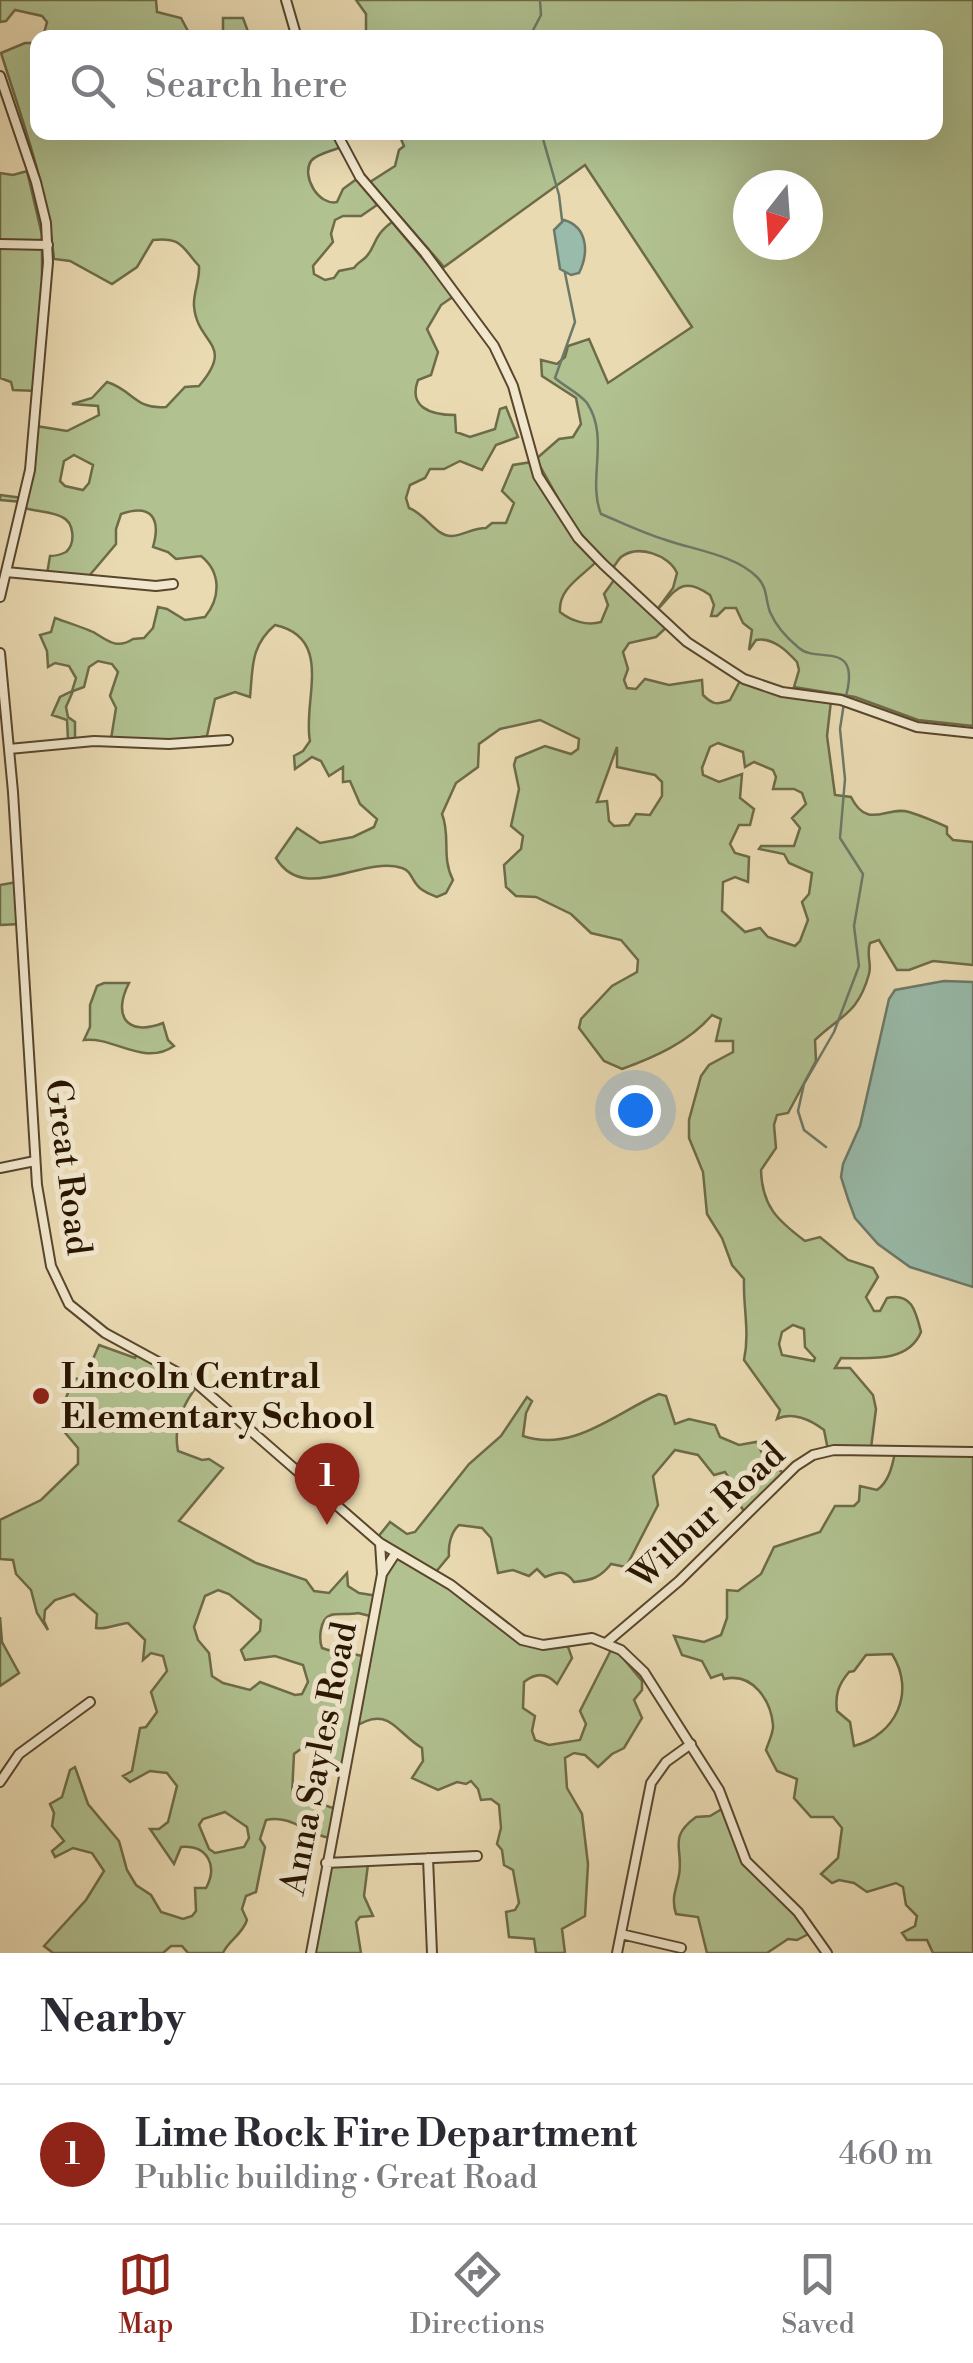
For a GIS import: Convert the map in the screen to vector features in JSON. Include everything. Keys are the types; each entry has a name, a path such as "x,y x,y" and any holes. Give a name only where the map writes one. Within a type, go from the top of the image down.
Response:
{"street":[{"path":"286,0 295,30"},
{"path":"0,76 36,182 48,246 30,470 0,598"},
{"path":"341,140 367,186 426,253 494,346 513,386 538,476 578,538 603,564 687,642 744,679 782,692 842,700 917,727 973,733"},
{"path":"0,244 48,246"},
{"path":"6,572 156,586 172,584"},
{"name":"Great Road","path":"0,654 13,792 35,1161 45,1241 69,1304 105,1333 195,1382 380,1543 450,1585 528,1643 543,1646 592,1638 607,1642"},
{"path":"9,749 94,741 169,744 228,740"},
{"path":"0,792 13,792"},
{"path":"0,1168 35,1161"},
{"name":"Wilbur Road","path":"607,1642 679,1580 796,1466 814,1455 850,1449 973,1452"},
{"name":"Anna Sayles Road","path":"310,1953 382,1574 380,1543"},
{"name":"Anna Sayles Road","path":"382,1574 395,1554"},
{"path":"607,1642 644,1672 691,1744 719,1790 746,1861 798,1912 828,1953"},
{"path":"0,1782 19,1754 90,1702"},
{"path":"618,1953 651,1783 666,1762 691,1744"},
{"path":"326,1863 477,1856"},
{"path":"428,1858 432,1953"},
{"path":"621,1934 681,1948"}],"green space":[{"path":"0,0 156,0 157,12 181,18 187,30 45,30 47,22 42,16 15,10 0,22"},
{"path":"356,0 973,0 973,726 918,720 855,697 794,687 797,662 768,641 756,640 749,650 752,630 743,623 736,608 725,608 711,616 714,605 710,595 685,586 656,611 673,588 677,573 673,567 652,553 636,551 621,557 611,570 572,523 536,459 559,439 573,437 581,424 576,398 542,376 541,360 557,364 565,357 568,346 589,339 608,383 692,327 585,165 444,267 370,182 395,166 404,146 401,140 943,140 943,30 366,30 366,14"},
{"path":"223,18 243,18 247,30 223,30"},
{"path":"30,43 30,140 336,140 341,147 311,161 308,175 314,189 324,200 337,202 343,189 358,178 377,205 361,216 335,220 333,242 313,266 314,274 325,280 354,268 392,222 454,296 441,305 427,329 438,352 431,375 418,380 419,403 430,411 455,415 456,432 470,437 495,429 500,409 506,407 518,437 496,445 482,470 460,461 444,469 430,469 425,478 410,485 406,498 409,508 446,535 506,523 514,503 502,491 513,465 532,462 541,484 598,560 567,589 560,612 579,622 601,622 608,605 604,594 614,580 669,625 656,637 629,643 623,652 628,669 624,680 627,688 636,689 645,679 669,685 702,680 703,695 718,703 730,700 742,677 831,701 827,736 835,795 851,797 864,813 914,814 947,827 953,840 973,842 973,965 933,961 897,970 879,940 870,943 870,970 860,998 815,1040 816,1061 788,1113 777,1115 776,1148 761,1170 768,1203 786,1226 805,1241 820,1237 848,1260 873,1268 878,1277 866,1297 874,1311 880,1311 887,1298 895,1297 907,1301 915,1311 921,1332 907,1349 887,1357 841,1358 835,1368 850,1368 873,1395 876,1409 871,1448 828,1450 824,1430 819,1426 795,1416 777,1419 780,1410 744,1360 744,1279 732,1265 707,1214 703,1172 689,1138 689,1120 701,1076 709,1065 733,1052 733,1041 716,1041 721,1019 712,1015 671,1048 622,1069 604,1061 579,1028 581,1019 612,986 637,972 638,960 621,940 591,933 571,914 536,897 516,896 506,887 504,865 521,849 523,836 511,826 519,789 516,758 545,746 571,754 578,749 579,739 540,720 500,729 479,744 478,767 456,783 442,814 447,863 453,880 446,893 437,897 421,889 402,868 386,866 302,878 276,858 297,828 320,843 353,837 374,827 377,819 360,804 350,781 343,782 343,767 329,776 321,761 312,757 295,769 294,756 310,741 312,673 305,643 293,632 275,625 267,633 254,658 250,697 235,692 215,699 207,736 169,743 111,739 116,708 110,696 118,672 112,664 98,661 89,667 84,687 73,691 66,707 68,717 75,722 75,740 68,740 67,720 52,715 60,697 72,691 76,678 69,666 55,663 48,667 40,635 51,632 55,618 123,644 144,638 153,628 158,607 185,620 205,617 216,593 215,577 201,556 176,559 153,547 155,521 147,512 140,511 121,514 116,544 89,576 47,574 50,556 66,552 71,543 69,523 57,515 22,507 22,502 0,500 0,495 23,498 36,426 67,431 99,415 98,406 72,404 92,398 107,382 141,403 166,407 185,387 199,386 210,372 214,352 194,306 199,266 176,242 153,240 137,267 112,284 70,261 54,259 40,180 1,53","holes":["74,455 93,465 83,490 60,481 64,461","718,743 743,752 745,767 754,762 773,770 773,789 802,793 806,804 792,818 800,828 794,846 759,849 784,854 789,863 812,873 809,894 802,902 808,920 795,946 768,937 760,928 745,932 722,911 723,882 735,877 748,882 749,857 735,853 730,844 739,825 750,825 754,809 740,798 742,774 719,782 703,775 710,747","617,747 617,767 655,775 662,782 662,796 650,815 636,814 629,825 614,826 609,821 607,801 597,802","793,1325 804,1329 805,1347 814,1361 782,1355 782,1332"]},
{"path":"27,171 42,235 42,279 47,280 37,391 13,390 11,382 0,378 0,173"},
{"path":"17,882 20,924 0,925 0,885"},
{"path":"129,983 122,1005 126,1021 140,1027 163,1023 174,1046 151,1053 84,1040 90,1027 90,1005 97,986"},
{"path":"99,1345 135,1358 139,1350 188,1373 198,1385 180,1416 178,1451 209,1459 223,1468 179,1521 256,1563 306,1580 314,1591 329,1593 347,1573 348,1586 359,1593 378,1596 378,1537 390,1522 407,1534 415,1532 469,1464 501,1436 527,1397 532,1401 523,1436 541,1440 576,1435 659,1394 666,1396 675,1424 689,1419 715,1425 720,1437 739,1445 756,1442 766,1460 786,1475 747,1515 725,1472 714,1475 698,1455 675,1450 653,1476 658,1505 626,1567 611,1564 586,1580 574,1582 561,1573 545,1577 537,1569 529,1576 513,1570 498,1573 491,1538 482,1528 459,1525 452,1535 449,1556 435,1573 519,1633 544,1644 566,1641 572,1658 557,1684 541,1675 524,1682 523,1708 535,1716 535,1740 549,1745 580,1740 586,1724 580,1711 613,1646 642,1681 642,1690 634,1700 642,1718 624,1748 598,1767 585,1755 574,1753 565,1758 567,1788 582,1814 588,1864 585,1916 562,1929 565,1953 536,1953 534,1939 509,1937 506,1912 515,1910 519,1903 513,1870 504,1865 497,1844 501,1828 499,1805 491,1799 481,1800 471,1781 438,1790 412,1778 423,1761 422,1748 391,1723 375,1719 353,1728 345,1768 328,1766 319,1752 305,1746 294,1754 292,1794 336,1809 332,1838 284,1820 266,1820 260,1839 265,1847 256,1892 246,1896 242,1909 247,1920 223,1953 188,1953 182,1946 171,1946 163,1953 53,1953 44,1946 86,1900 104,1871 92,1853 73,1848 55,1857 52,1851 64,1841 52,1826 54,1813 50,1804 62,1797 70,1770 75,1767 88,1804 119,1841 127,1870 161,1912 183,1919 192,1916 196,1911 195,1888 206,1888 211,1872 204,1853 190,1847 181,1847 174,1864 150,1829 159,1829 168,1822 177,1786 167,1773 150,1771 130,1782 123,1776 132,1771 140,1728 146,1727 157,1712 151,1692 167,1671 163,1656 151,1653 143,1660 145,1640 128,1623 96,1628 97,1614 74,1594 55,1600 45,1610 48,1630 37,1613 31,1590 16,1574 13,1560 0,1559 0,1520 41,1500 78,1464 78,1448 62,1429 63,1406 73,1379 89,1378","holes":["218,1590 229,1594 261,1620 260,1631 241,1650 245,1660 275,1656 303,1665 308,1682 302,1694 260,1682 250,1690 212,1676 209,1653 198,1640 194,1627 205,1596","358,1613 374,1617 365,1657 322,1648 321,1630 327,1617","225,1812 247,1827 249,1838 244,1847 215,1853 209,1849 199,1825 203,1819"]},
{"path":"895,1451 973,1451 973,1953 933,1953 927,1940 907,1940 902,1933 915,1926 917,1916 906,1905 903,1887 896,1883 867,1892 854,1883 832,1883 821,1874 838,1858 842,1828 833,1817 811,1817 794,1798 797,1779 777,1771 766,1750 773,1725 764,1698 744,1680 724,1679 722,1674 711,1678 702,1661 682,1655 674,1636 704,1642 721,1635 727,1618 727,1590 738,1591 761,1574 774,1547 820,1532 835,1506 854,1506 859,1501 860,1486 877,1490 881,1487 892,1467","holes":["892,1654 899,1668 902,1697 898,1710 881,1732 854,1746 850,1722 837,1711 842,1681 866,1655"]},
{"path":"0,1617 2,1642 19,1673 0,1686"},
{"path":"722,1809 753,1867 795,1905 814,1931 797,1940 788,1939 767,1953 707,1953 698,1917 676,1914 674,1899 682,1831 696,1817 710,1816"},
{"path":"328,1860 368,1864 364,1896 373,1916 360,1917 356,1922 361,1953 311,1953"}],"shaded area":[{"path":"564,220 578,228 585,249 579,273 571,275 560,269 554,230"},
{"path":"944,981 973,982 973,1287 910,1267 878,1244 855,1218 841,1177 860,1126 889,999 895,990"}],"waterway":[{"path":"533,30 541,15 540,0"},
{"path":"543,140 562,220"},
{"path":"565,273 575,322 555,378 584,399 594,416 598,444 596,487 601,514 726,558 748,570 761,581 768,607 791,641 807,652 842,660 848,667 846,696"},
{"path":"826,1147 804,1130 798,1111 804,1084 834,1032 859,966 854,926 863,874 840,838 845,779 840,729 844,703"}],"place":[{"name":"Lincoln Central Elementary School","path":"41,1396"},
{"name":"Lime Rock Fire Department","path":"327,1525"}]}
